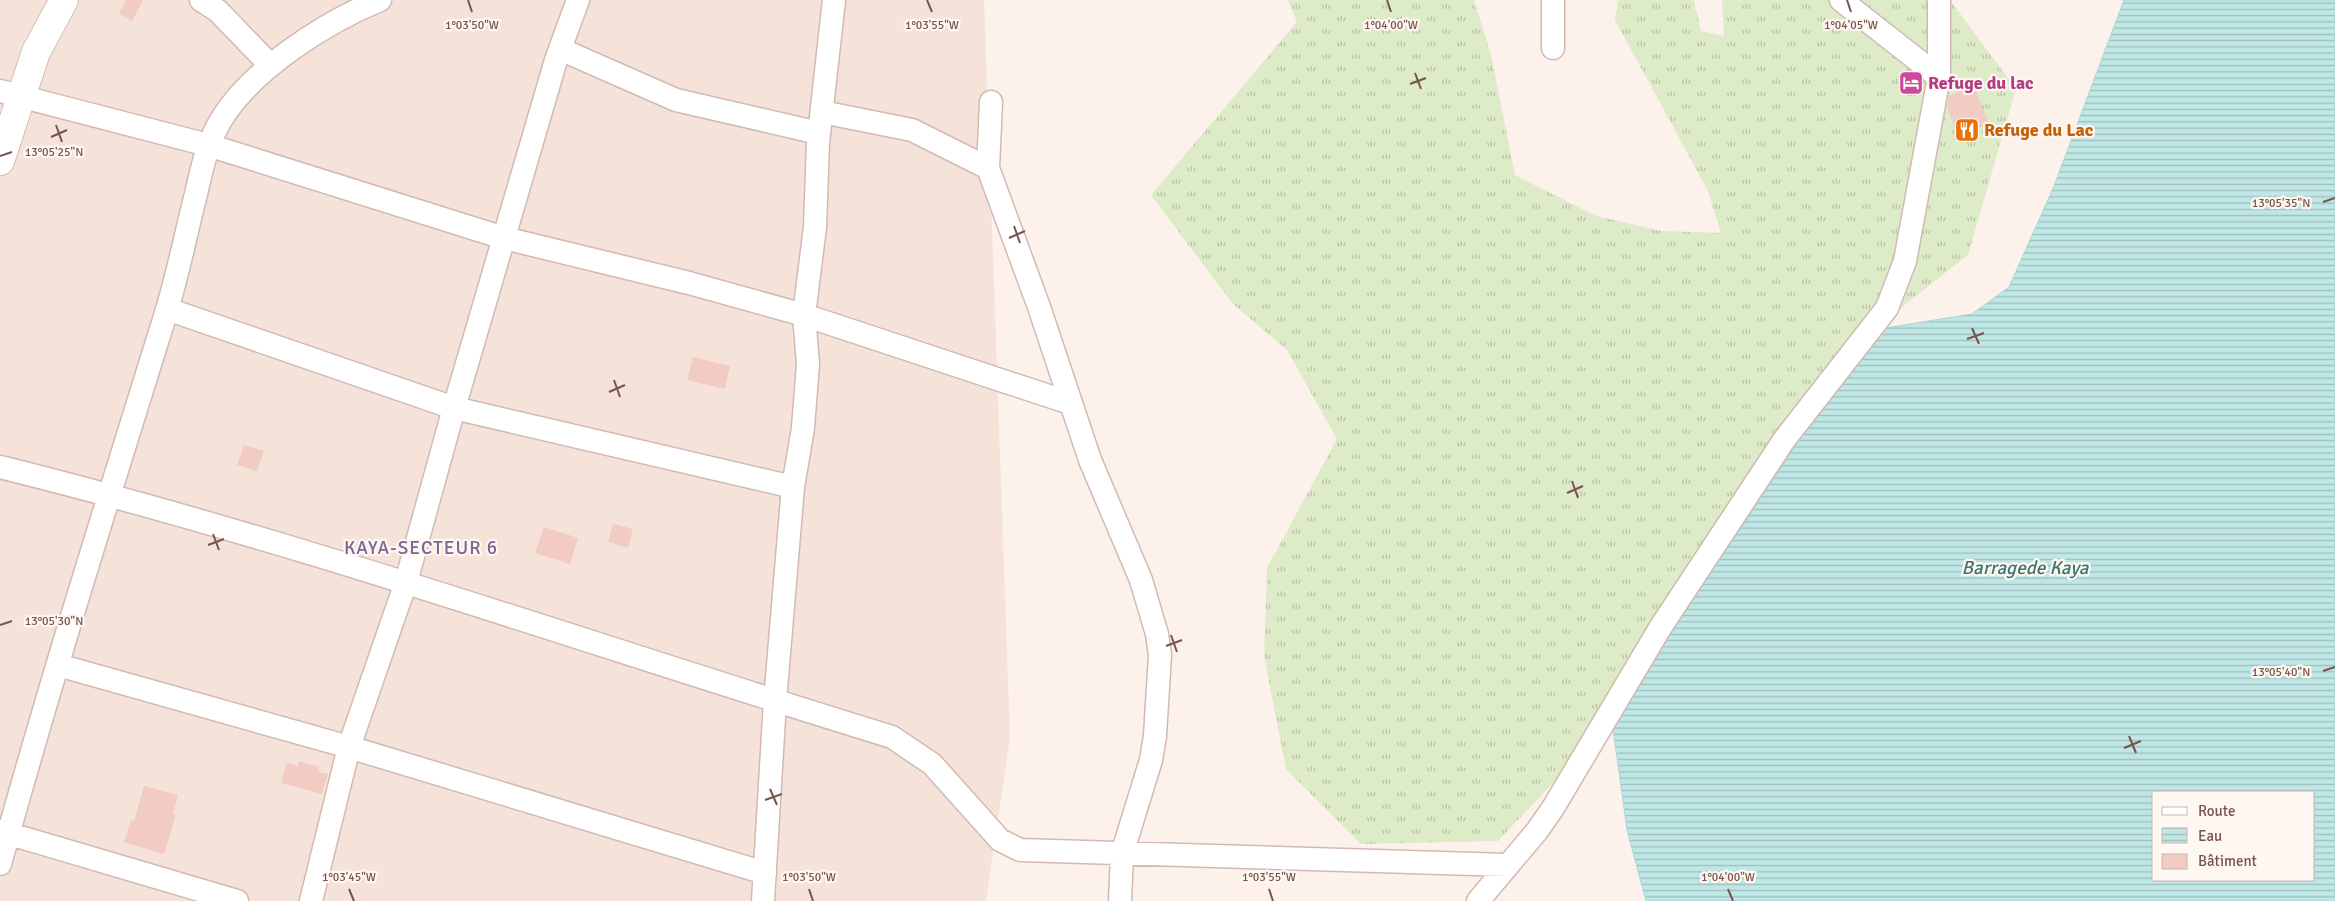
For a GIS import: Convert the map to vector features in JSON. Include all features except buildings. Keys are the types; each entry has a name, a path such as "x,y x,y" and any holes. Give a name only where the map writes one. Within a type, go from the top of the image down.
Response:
{"main road":[{"path":"0,161 10,93 36,52 64,0"}],"street":[{"path":"201,0 218,11 270,65"},
{"path":"0,864 4,832 58,665 108,494 167,309 208,145 234,102 270,65 314,34 380,0"},
{"path":"311,901 349,747 406,582 454,408 504,238 560,49 578,0"},
{"path":"763,901 775,701 793,487 803,428 808,364 804,315 815,227 821,122 834,0"},
{"path":"1553,0 1553,48"},
{"path":"1841,0 1939,77"},
{"path":"1478,901 1537,831 1553,808 1660,628 1784,440 1888,308 1905,261 1939,77 1939,0"},
{"path":"560,49 676,100 821,122 912,130 988,168"},
{"path":"10,93 208,145 504,238 689,283 804,315 1070,403"},
{"path":"991,102 988,168 1039,307 1090,460 1141,580 1157,634 1160,655 1156,736 1151,760 1122,854 1120,901"},
{"path":"167,309 454,408 793,487"},
{"path":"0,467 108,494 406,582 775,701 892,736 932,764 1000,840 1020,850 1507,865"},
{"path":"58,665 349,747 765,874"},
{"path":"4,832 238,901"}],"shaded area":[{"path":"0,0 984,0 1010,738 986,901 0,901"}],"green space":[{"path":"1288,0 1474,0 1491,55 1515,175 1596,216 1662,231 1721,233 1708,191 1615,20 1618,0 1694,0 1701,31 1724,36 1722,0 1950,0 2016,89 1968,255 1873,330 1612,721 1498,841 1361,844 1286,769 1264,656 1267,568 1337,439 1287,350 1232,303 1151,195 1297,22"}],"water":[{"name":"Barragede Kaya","path":"2124,0 2335,0 2335,901 1646,901 1627,830 1612,721 1873,330 1972,314 2009,287 2054,186"}],"place":[{"name":"Refuge du lac","path":"1911,83"},
{"name":"Refuge du Lac","path":"1967,130"}],"district":[{"name":"KAYA-SECTEUR 6","path":"421,548"}]}
